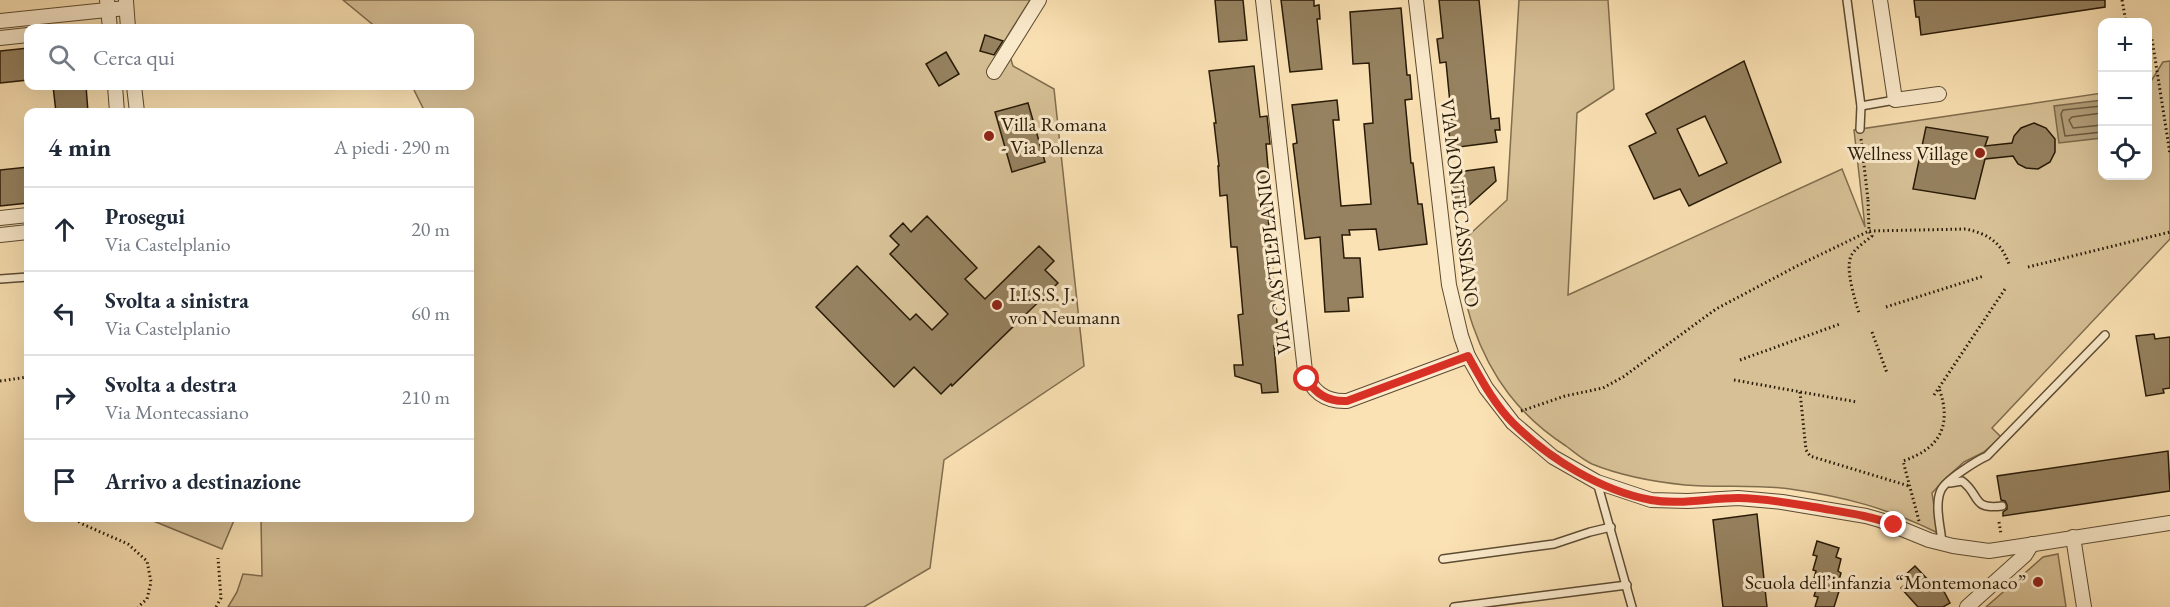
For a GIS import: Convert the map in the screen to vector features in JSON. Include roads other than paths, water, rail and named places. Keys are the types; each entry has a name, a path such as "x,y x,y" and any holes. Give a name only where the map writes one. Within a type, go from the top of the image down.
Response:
{"street":[{"path":"994,72 1039,0"},
{"name":"VIA CASTELPLANIO","path":"1263,0 1305,371 1311,386 1323,397 1334,401 1347,401 1468,356"},
{"name":"VIA MONTECASSIANO","path":"1416,0 1449,285 1455,315 1468,356 1486,388 1513,423 1553,457 1597,482 1651,500 1688,501 1738,498 1782,502 1881,520 1942,543 1989,551 2170,524"},
{"path":"1880,0 1895,100 1939,94"},
{"path":"0,21 126,4 128,24"},
{"path":"108,5 110,24"},
{"path":"0,38 24,35"},
{"path":"115,90 117,108"},
{"path":"134,90 137,108"},
{"path":"0,218 24,215"},
{"path":"0,235 24,232"},
{"path":"2073,537 2084,607"},
{"path":"1967,607 2025,555 2032,544"}],"lane":[{"path":"1847,0 1861,106 1860,129"},
{"path":"1861,106 1895,100"},
{"path":"0,279 24,277"},
{"path":"1942,543 1938,503 1941,489 1973,463 1987,456 2105,335"},
{"path":"1948,483 1962,481 1972,489 1981,506 1990,508 2002,506"},
{"path":"1597,482 1632,607"},
{"path":"1443,559 1554,544 1611,527"},
{"path":"1454,607 1627,585"}],"water":[{"path":"2098,100 2098,138 2059,143 2054,106"}],"place":[{"name":"Villa Romana - Via Pollenza","path":"989,136"},
{"name":"Wellness Village","path":"1980,153"},
{"name":"I.I.S.S. J. von Neumann","path":"997,305"},
{"name":"Scuola dell’infanzia “Montemonaco”","path":"2038,582"}]}
